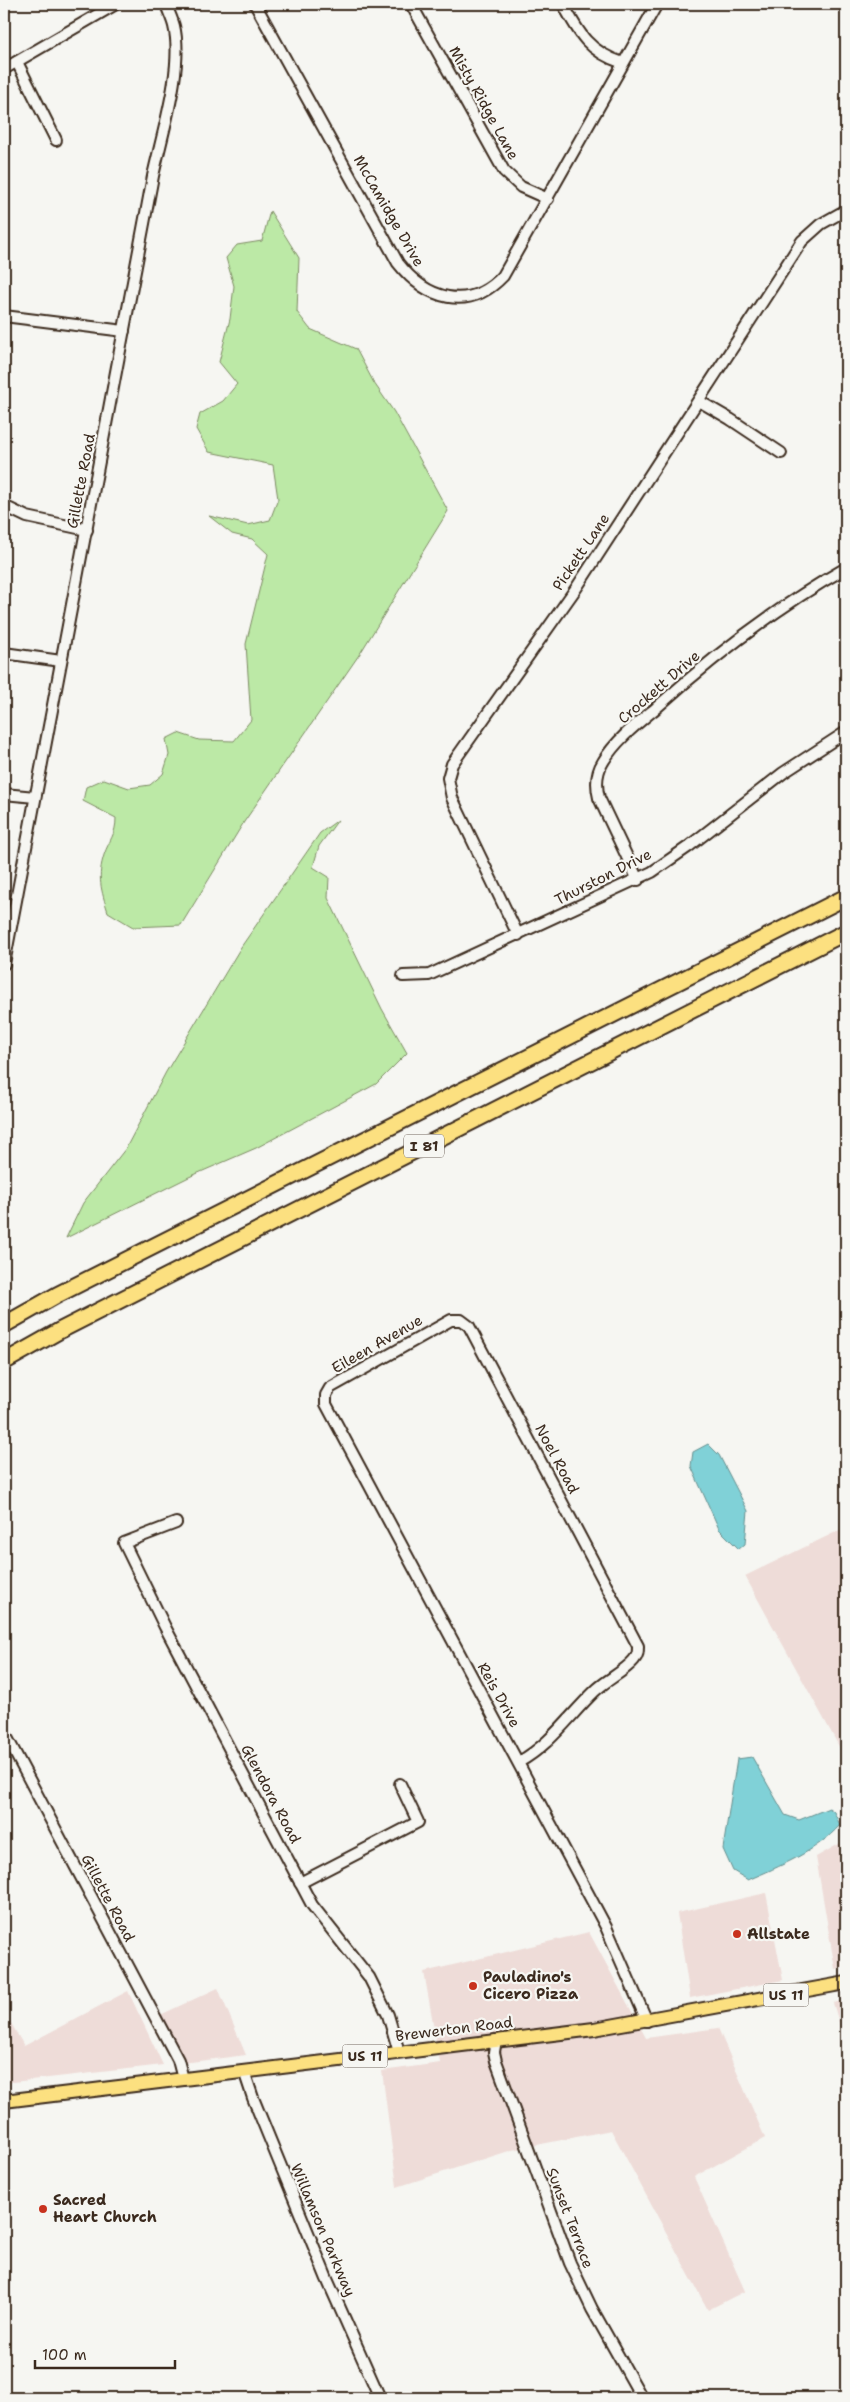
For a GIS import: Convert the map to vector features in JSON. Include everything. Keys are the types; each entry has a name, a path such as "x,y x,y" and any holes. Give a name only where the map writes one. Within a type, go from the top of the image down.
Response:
{"highway":[{"name":"I 81","path":"4,1326 57,1295 846,897"},
{"name":"I 81","path":"4,1362 76,1322 846,932"}],"main road":[{"name":"Brewerton Road","path":"4,2101 647,2021 846,1983"}],"street":[{"path":"4,69 116,4"},
{"name":"Gillette Road","path":"4,964 124,331 175,74 177,51 174,26 166,4"},
{"name":"McCamidge Drive","path":"255,4 398,263 410,278 427,291 451,298 470,296 497,283 504,276 657,4"},
{"name":"Misty Ridge Lane","path":"411,4 504,171 520,187 548,198"},
{"path":"563,4 585,40 600,54 623,64"},
{"path":"17,62 56,140"},
{"name":"Pickett Lane","path":"518,935 452,798 448,778 452,764 576,587 802,241 821,224 846,210"},
{"path":"4,316 124,331"},
{"path":"698,401 730,418 780,453"},
{"path":"4,506 27,517 87,530"},
{"name":"Crockett Drive","path":"638,880 599,798 596,787 602,762 640,722 728,647 770,616 846,568"},
{"path":"4,653 61,661"},
{"name":"Thurston Drive","path":"403,976 429,975 638,880 688,847 783,773 846,732"},
{"path":"4,794 35,798"},
{"name":"Noel Road","path":"439,1325 452,1320 461,1320 468,1326 634,1635 638,1646 638,1654 633,1662 594,1692 564,1726 541,1747 519,1762"},
{"name":"Eileen Avenue","path":"330,1388 439,1325"},
{"name":"Reis Drive","path":"330,1388 326,1395 328,1410 519,1762 606,1927 647,2021"},
{"name":"Glendora Road","path":"176,1523 124,1543 165,1627 312,1905 369,1977 388,2014 399,2052"},
{"name":"Gillette Road","path":"4,1732 178,2060 183,2079"},
{"path":"300,1883 418,1822 400,1784"},
{"name":"Sunset Terrace","path":"496,2040 494,2052 496,2061 570,2263 592,2309 642,2398"},
{"name":"Willamson Parkway","path":"244,2071 253,2098 323,2270 380,2398"}],"shaded area":[{"path":"846,1527 846,1759 745,1576"},
{"path":"846,1840 846,1966 835,1969 816,1857"},
{"path":"766,1893 783,1980 690,1998 677,1913"},
{"path":"589,1932 646,2038 718,2028 765,2138 694,2177 745,2291 708,2310 611,2130 512,2150 397,2187 382,2071 440,2063 424,1972"},
{"path":"218,1988 246,2055 183,2063 158,2016"},
{"path":"128,1991 163,2065 4,2083 4,2011 24,2046"},
{"path":"846,2000 846,2045 833,2003"}],"green space":[{"path":"270,211 299,258 297,312 310,329 356,349 374,383 394,412 448,511 361,652 244,822 181,925 133,927 108,912 100,877 104,855 115,829 116,818 83,801 86,787 104,779 129,788 150,785 163,774 169,755 166,739 178,733 199,740 234,741 251,720 246,644 268,554 252,539 232,534 209,516 248,525 270,520 278,499 273,465 209,452 196,429 200,414 223,401 237,384 219,362 230,319 234,286 226,258 237,245 262,241"},
{"path":"338,820 319,846 313,867 329,877 328,898 382,1009 407,1053 376,1084 256,1148 189,1177 66,1238 83,1203 126,1148 166,1072 241,947 320,833"}],"water":[{"path":"708,1444 719,1455 748,1511 745,1544 739,1549 719,1529 691,1466 693,1452"},
{"path":"752,1757 785,1815 799,1820 829,1808 834,1812 840,1825 809,1851 748,1880 733,1871 723,1849 737,1759"}],"place":[{"name":"Allstate","path":"737,1934"},
{"name":"Pauladino's Cicero Pizza","path":"473,1986"},
{"name":"Sacred Heart Church","path":"43,2209"}]}
